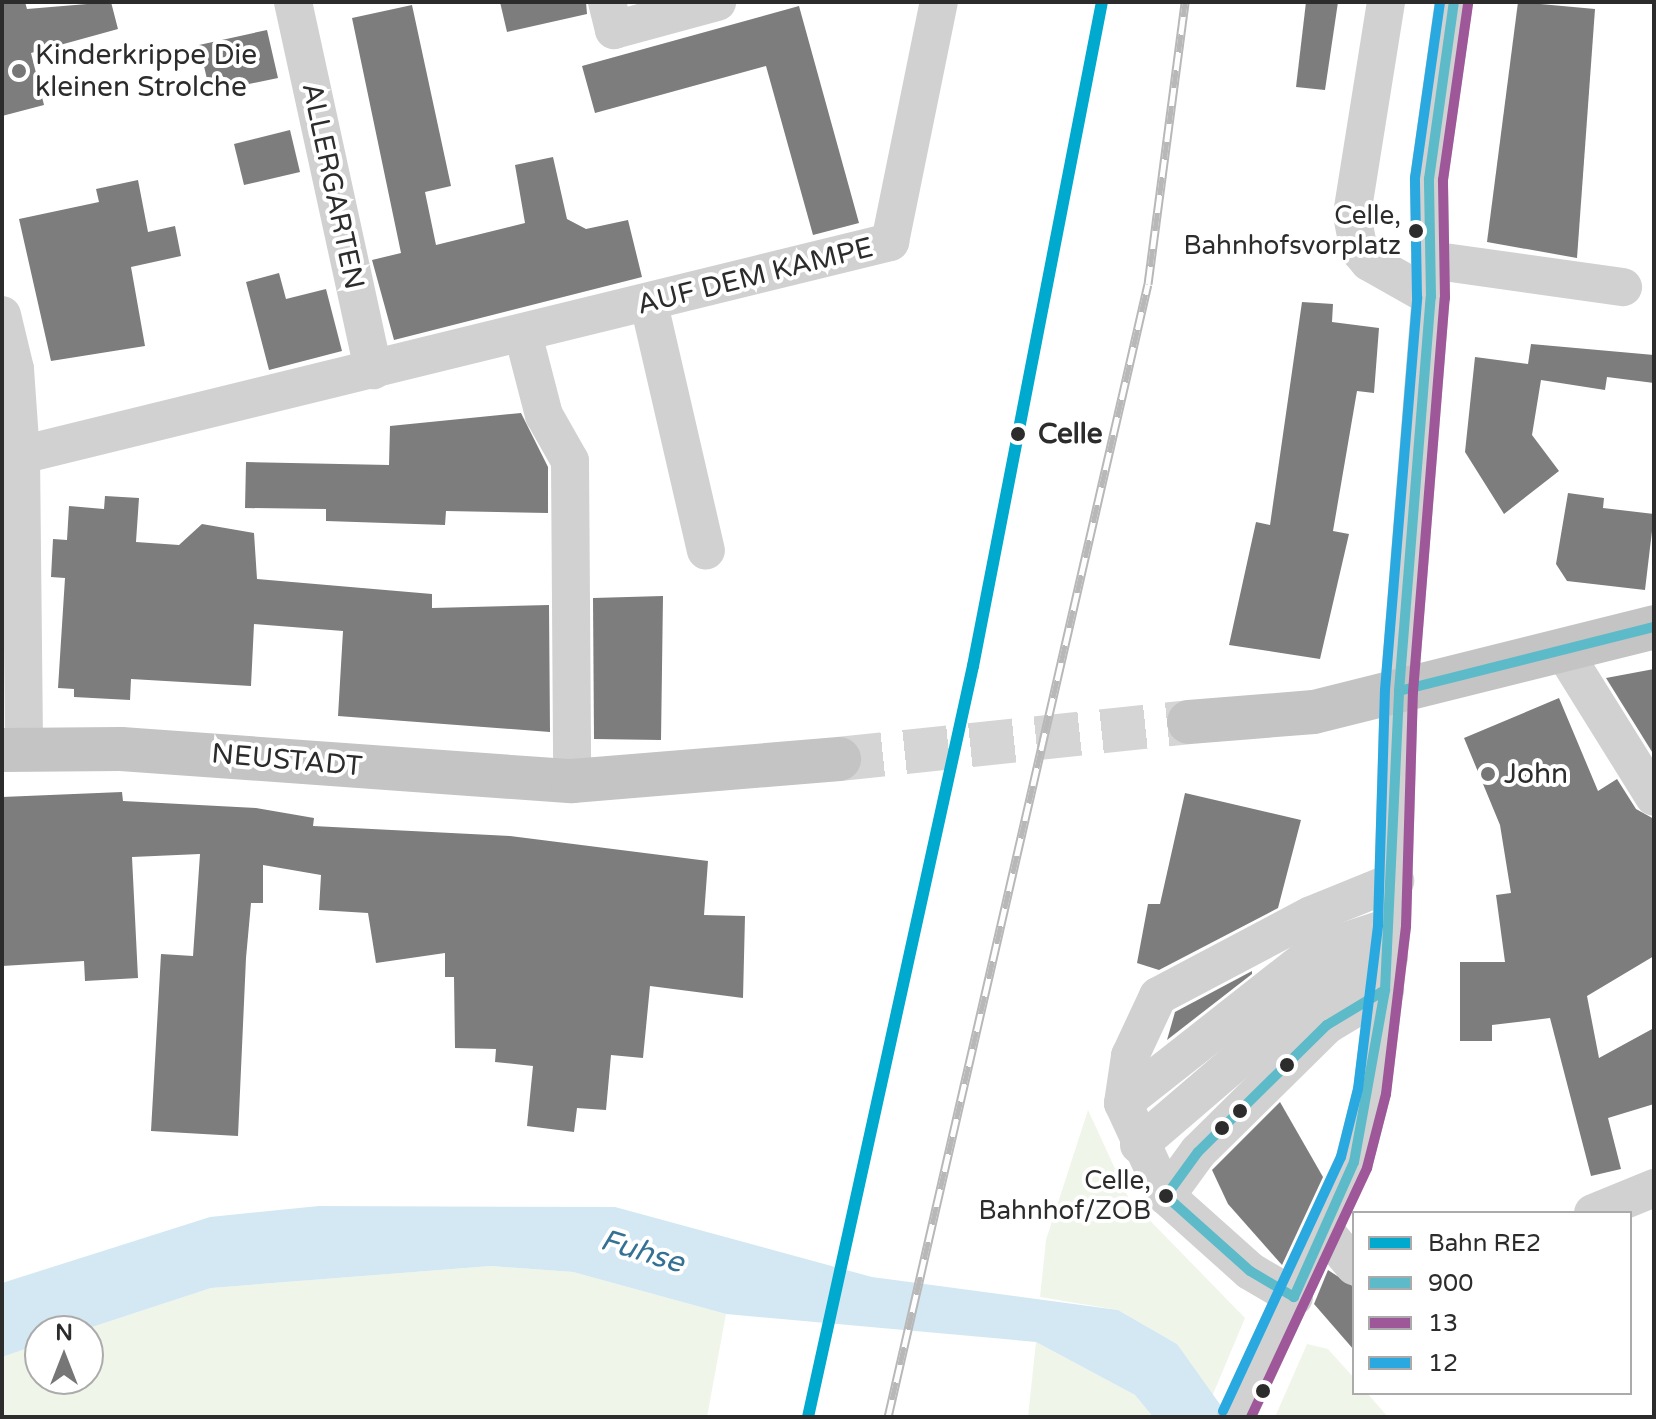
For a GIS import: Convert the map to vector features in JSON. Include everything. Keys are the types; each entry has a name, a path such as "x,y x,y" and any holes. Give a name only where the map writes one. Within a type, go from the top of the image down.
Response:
{"main road":[{"path":"1189,722 1314,712 1654,627"},
{"name":"NEUSTADT","path":"13,750 265,757 572,781 839,759"}],"street":[{"name":"ALLERGARTEN","path":"293,2 373,370"},
{"path":"607,2 614,30 717,2"},
{"name":"AUF DEM KAMPE","path":"21,455 649,304 890,242 939,2"},
{"path":"1386,2 1352,215 1359,250 1369,262 1431,278 1623,287"},
{"path":"1236,1417 1354,1162 1372,1092 1395,881 1399,691 1431,278 1429,179 1454,2"},
{"path":"649,304 706,551"},
{"path":"2,315 15,369 21,455 13,750"},
{"path":"523,334 544,415 570,461 572,781"},
{"path":"1562,649 1654,797"},
{"path":"1286,1312 1250,1271 1166,1196 1139,1145 1123,1103 1138,1028 1158,996 1311,915 1395,881"},
{"path":"1123,1103 1316,951 1389,958"},
{"path":"1139,1145 1322,988 1389,958"},
{"path":"1166,1196 1198,1152 1327,1025 1389,958"},
{"path":"1598,1211 1654,1188"},
{"path":"1324,1230 1352,1264"}],"shaded area":[{"path":"1088,1110 1129,1199 1245,1318 1211,1399 1177,1344 1118,1310 1040,1297 1046,1240"},
{"path":"491,1266 573,1272 726,1314 707,1417 2,1417 2,1357 24,1349 24,1395 104,1395 104,1323 211,1288"},
{"path":"1036,1342 1135,1395 1153,1417 1028,1417"},
{"path":"1307,1344 1328,1349 1352,1376 1352,1395 1369,1395 1388,1417 1275,1417"}],"water":[{"name":"Fuhse","path":"319,1206 615,1207 872,1277 1118,1310 1177,1344 1229,1417 1153,1417 1135,1395 1036,1342 726,1314 573,1272 491,1266 211,1288 104,1323 104,1315 24,1315 24,1349 2,1357 2,1283 210,1217"}],"building":[{"path":"2,2 25,2 27,9 111,2 118,29 31,53 44,105 2,116"},
{"path":"500,2 586,2 587,14 507,32"},
{"path":"1306,2 1338,2 1325,90 1296,87"},
{"path":"1518,2 1595,9 1577,258 1487,242"},
{"path":"412,5 451,186 425,192 436,245 525,223 515,165 553,157 567,219 586,229 628,220 642,277 394,340 372,260 401,253 352,18"},
{"path":"799,6 859,223 813,235 766,66 595,113 582,66"},
{"path":"267,30 278,78 225,89 223,76 207,79 199,45"},
{"path":"290,130 300,172 244,185 234,144"},
{"path":"138,180 148,232 175,226 181,256 131,267 145,346 51,361 19,219 99,202 96,189"},
{"path":"279,273 286,299 326,289 342,351 269,370 246,282"},
{"path":"1302,302 1333,304 1332,322 1379,328 1374,393 1357,391 1333,531 1349,534 1320,659 1229,645 1256,522 1270,525"},
{"path":"1531,344 1654,355 1654,383 1607,377 1605,390 1541,380 1532,435 1559,471 1504,514 1465,452 1475,357 1528,364"},
{"path":"521,413 548,467 548,513 446,511 445,525 326,521 326,509 245,508 246,462 389,465 390,426"},
{"path":"1568,493 1604,498 1603,508 1654,514 1645,590 1567,581 1556,564"},
{"path":"105,496 139,498 136,542 179,545 202,524 254,533 257,579 432,594 432,608 549,605 550,732 338,716 343,631 254,624 251,686 131,679 130,700 74,697 74,689 58,688 65,578 51,577 53,539 67,540 69,506 104,509"},
{"path":"663,596 661,740 594,739 593,598"},
{"path":"1654,669 1654,755 1606,678"},
{"path":"1559,698 1598,791 1617,779 1636,809 1654,819 1654,956 1587,996 1599,1058 1654,1028 1654,1104 1608,1118 1621,1169 1591,1176 1550,1018 1492,1025 1492,1041 1460,1041 1460,962 1505,962 1496,895 1511,893 1500,825 1464,738"},
{"path":"122,792 123,801 256,808 314,818 313,826 510,836 708,861 704,915 745,916 743,998 650,986 643,1058 611,1055 606,1110 577,1108 574,1132 527,1126 533,1066 495,1062 496,1049 455,1048 454,977 445,977 445,953 376,963 368,913 319,910 321,875 263,865 263,903 251,903 238,1136 151,1131 161,954 193,956 200,854 132,857 138,978 85,981 84,961 2,966 2,797"},
{"path":"1185,793 1301,820 1278,908 1159,970 1137,963 1148,904 1160,904"},
{"path":"1252,971 1252,974 1167,1040 1175,1012"},
{"path":"1280,1102 1323,1177 1282,1265 1228,1204 1212,1170"},
{"path":"1328,1270 1352,1286 1352,1348 1314,1304"}],"tunnel":[{"path":"839,759 1189,722"}],"railway":[{"path":"888,1417 1148,284 1185,2"}],"rail line":[{"name":"RE2","path":"808,1417 973,666 1102,2"}],"transit line":[{"name":"12","path":"1223,1411 1341,1157 1358,1089 1378,925 1385,690 1417,297 1415,178 1440,2"},
{"name":"900","path":"1385,990 1399,691 1431,297 1429,179 1454,2"},
{"name":"13","path":"1251,1417 1367,1168 1386,1094 1406,926 1413,692 1445,298 1443,180 1468,4"},
{"name":"900","path":"1399,691 1654,627"},
{"name":"900","path":"1385,990 1354,1162 1294,1297 1250,1271 1166,1196 1198,1152 1327,1025 1385,990"}],"place":[{"name":"Kinderkrippe Die kleinen Strolche","path":"19,71"},
{"name":"Celle, Bahnhofsvorplatz","path":"1416,231"},
{"name":"Celle","path":"1018,434"},
{"name":"John","path":"1488,774"},
{"name":"Celle, Bahnhof/ZOB","path":"1166,1196"}]}
